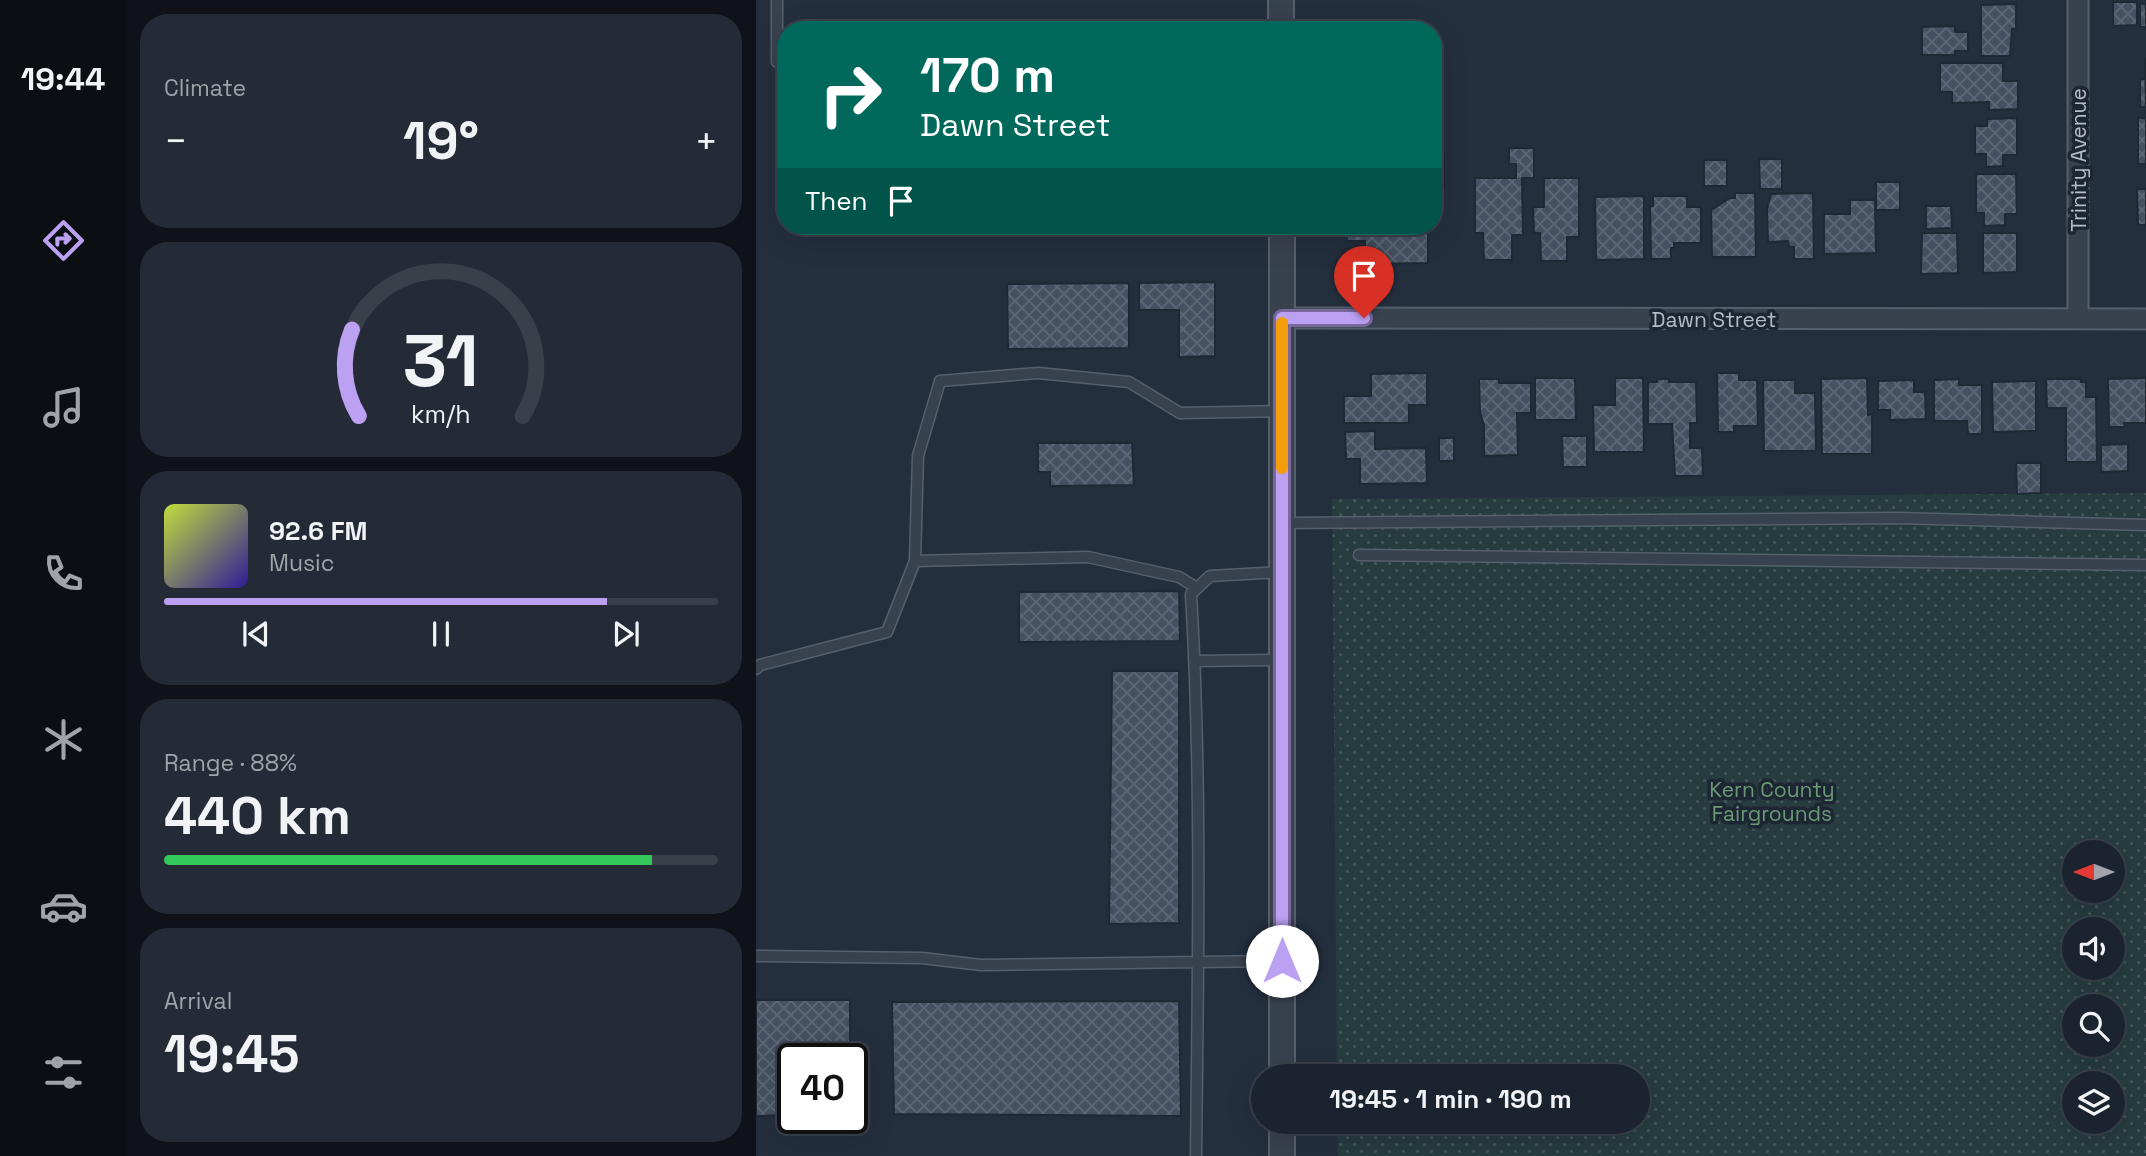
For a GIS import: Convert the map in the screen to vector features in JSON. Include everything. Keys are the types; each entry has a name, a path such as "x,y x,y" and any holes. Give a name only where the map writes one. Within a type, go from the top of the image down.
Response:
{"street":[{"path":"1282,0 1282,21"},
{"name":"Trinity Avenue","path":"2078,0 2078,319"},
{"path":"1282,235 1282,1064"},
{"name":"Dawn Street","path":"1282,318 2146,319"},
{"path":"1282,1134 1282,1156"}],"lane":[{"path":"777,0 777,62"},
{"path":"756,669 760,665 887,632 915,561 918,456 940,381 1038,373 1129,382 1180,413 1282,411"},
{"path":"1282,523 1898,518 2146,525"},
{"path":"1359,555 2146,565"},
{"path":"915,561 1088,557 1179,577 1197,588"},
{"path":"1196,1156 1198,962 1195,661 1191,594 1210,576 1282,572"},
{"path":"1195,661 1282,660"},
{"path":"756,956 922,958 981,965 1282,961"}],"green space":[{"name":"Kern County Fairgrounds","path":"2146,493 2146,1156 1338,1156 1337,1134 1650,1134 1650,1064 1337,1064 1332,499"}],"building":[{"path":"2113,2 2137,2 2137,25 2113,26"},
{"path":"2016,4 2016,29 2012,29 2010,56 1981,56 1981,5"},
{"path":"2140,4 2146,4 2146,27 2140,27"},
{"path":"1955,26 1955,32 1968,32 1968,51 1955,51 1955,55 1922,55 1922,27"},
{"path":"2145,58 2146,107 2140,107 2140,79 2145,78"},
{"path":"1940,63 2003,63 2003,81 2018,81 2018,109 1989,110 1989,102 1952,103 1952,92 1940,92"},
{"path":"2017,118 2017,155 2003,155 2003,166 1986,167 1986,154 1975,154 1975,126 1987,126 1987,119"},
{"path":"2138,118 2146,118 2146,164 2138,164"},
{"path":"1509,148 1534,148 1534,178 1522,178 1523,235 1512,235 1512,260 1484,260 1483,233 1475,233 1475,178 1516,178 1516,164 1509,164"},
{"path":"1442,154 1444,154 1442,187"},
{"path":"1759,159 1782,159 1782,189 1760,189"},
{"path":"1704,160 1727,160 1727,186 1704,186"},
{"path":"1976,174 2016,174 2017,214 2005,214 2005,225 1984,226 1984,213 1976,213"},
{"path":"1544,178 1579,178 1579,237 1567,237 1567,261 1541,261 1540,233 1534,233 1533,207 1544,207"},
{"path":"1876,182 1900,182 1900,210 1876,210"},
{"path":"2137,189 2146,189 2146,225 2138,225"},
{"path":"1735,193 1755,193 1756,257 1712,257 1711,210 1730,198 1735,198"},
{"path":"1813,193 1814,259 1794,259 1794,247 1789,247 1788,241 1768,242 1767,209 1771,194"},
{"path":"1644,196 1644,259 1596,260 1595,197"},
{"path":"1653,196 1687,196 1687,207 1701,207 1701,243 1674,243 1671,259 1651,259 1650,206 1653,206"},
{"path":"1850,200 1875,200 1876,253 1824,254 1824,214 1850,214"},
{"path":"1926,206 1951,206 1952,228 1926,229"},
{"path":"1922,233 1957,233 1958,273 1921,274"},
{"path":"1983,233 2017,233 2017,272 1983,273"},
{"path":"1347,235 1428,235 1428,263 1365,264 1365,241 1347,241"},
{"path":"1215,282 1215,356 1179,357 1179,310 1139,310 1139,283"},
{"path":"1129,283 1129,348 1008,349 1007,284"},
{"path":"1427,373 1427,405 1409,405 1409,423 1344,423 1344,396 1371,396 1371,374"},
{"path":"1717,373 1739,373 1739,380 1757,380 1758,426 1734,426 1734,432 1718,432"},
{"path":"1535,378 1575,378 1576,420 1535,420"},
{"path":"1615,378 1643,378 1644,452 1594,452 1593,405 1615,405"},
{"path":"1867,378 1868,415 1872,414 1872,454 1822,454 1821,379"},
{"path":"2146,378 2146,423 2124,423 2125,427 2109,427 2108,379"},
{"path":"1479,379 1499,379 1499,383 1531,383 1531,413 1517,413 1518,455 1484,456"},
{"path":"1657,379 1696,382 1697,423 1690,423 1690,448 1702,448 1703,476 1675,476 1672,424 1648,424 1648,382 1657,382"},
{"path":"1959,379 1959,385 1982,385 1982,434 1968,434 1967,421 1934,421 1934,380"},
{"path":"2046,379 2081,379 2081,382 2086,382 2086,397 2096,397 2097,462 2066,462 2066,408 2047,408"},
{"path":"1763,380 1795,380 1795,393 1815,393 1816,451 1764,451"},
{"path":"1914,380 1914,392 1925,392 1926,419 1890,420 1890,410 1878,410 1878,381"},
{"path":"2036,381 2036,431 1993,432 1992,382"},
{"path":"1375,431 1375,449 1426,448 1427,483 1360,484 1360,459 1346,459 1345,432"},
{"path":"1562,436 1587,436 1587,467 1563,467"},
{"path":"1439,438 1454,438 1454,461 1439,461"},
{"path":"1038,443 1132,443 1134,485 1050,486 1050,472 1038,472"},
{"path":"2128,444 2128,471 2101,472 2101,445"},
{"path":"2016,463 2041,463 2041,493 2017,494"},
{"path":"1179,591 1180,641 1019,642 1019,592"},
{"path":"1112,671 1179,671 1179,923 1109,924"},
{"path":"756,1000 850,1000 850,1043 777,1043 777,1115 756,1116"},
{"path":"1179,1001 1181,1116 894,1114 892,1002"}],"slow traffic":[{"path":"1282,323 1282,468"}],"route":[{"path":"1282,961 1282,318 1364,318"}]}
